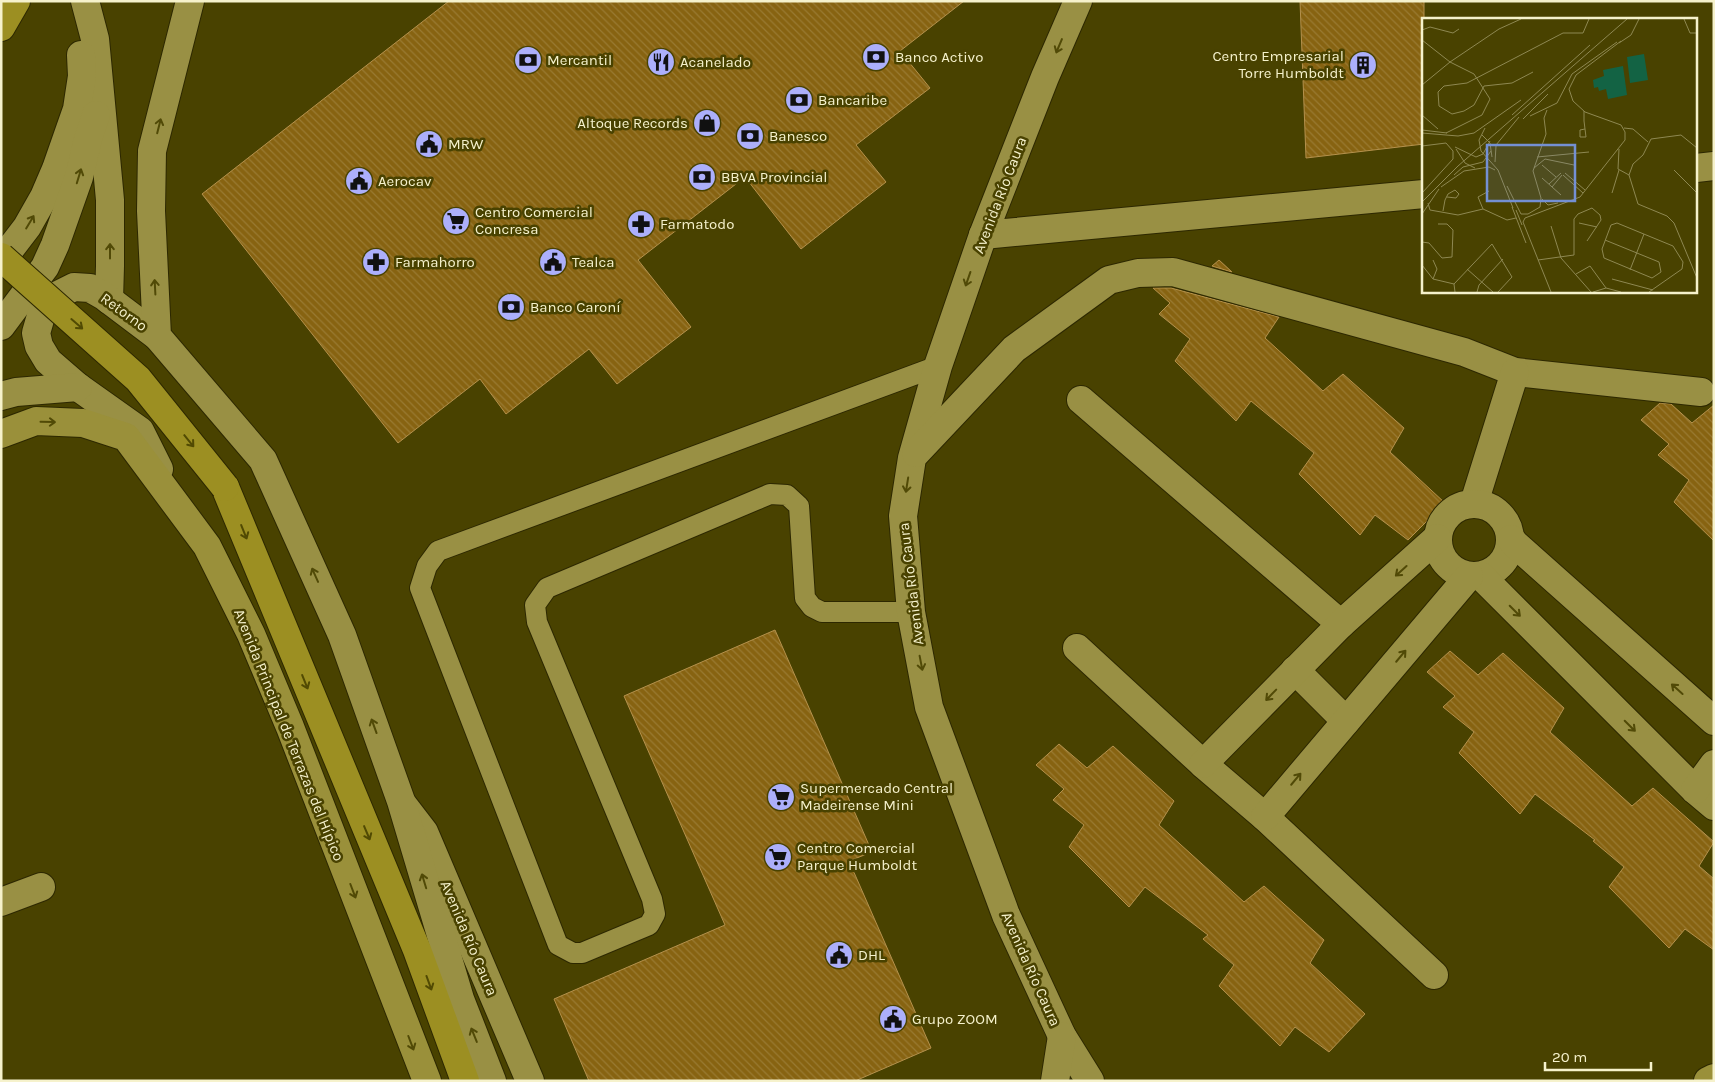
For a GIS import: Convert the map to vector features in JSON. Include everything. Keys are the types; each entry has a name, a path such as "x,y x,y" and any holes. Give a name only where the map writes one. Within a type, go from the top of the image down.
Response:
{"highway":[{"path":"1,27 16,1"},
{"path":"1,257 138,379 226,487 417,950 465,1081"}],"main road":[{"path":"1,434 36,421 83,422 126,437 173,498"},
{"name":"Avenida Principal de Terrazas del Hípico","path":"173,498 207,546 251,634 290,727 427,1081"},
{"path":"1708,1081 1714,1078"}],"street":[{"path":"84,1 95,39 110,200 109,300"},
{"path":"1,261 27,227 44,197 56,170 77,109 82,76 81,39 84,1"},
{"path":"190,1 152,151 151,211 157,336 263,460 342,635 401,801 460,1000 492,1081"},
{"name":"Avenida Río Caura","path":"1055,1081 1062,1036 1006,915 929,707 911,612 903,516 912,458 938,366 983,235 1045,77 1078,1"},
{"path":"1,326 45,267 55,245 79,176 88,139 100,105"},
{"path":"1698,168 1714,166"},
{"path":"983,235 1422,194"},
{"path":"912,458 1014,349 1110,280 1138,273 1173,272 1464,352 1515,372 1701,392"},
{"name":"Retorno","path":"78,387 48,361 39,346 36,333 43,309 58,295 74,288 90,288 157,336"},
{"path":"1474,503 1515,372"},
{"path":"1,396 16,392 78,387"},
{"name":"Avenida Principal de Terrazas del Hípico","path":"78,387 140,431 173,498"},
{"path":"1081,400 1341,624"},
{"path":"1204,764 1341,624 1437,538 1443,521 1456,508 1474,503 1492,508 1505,521 1511,539 1508,556 1497,569 1475,576 1346,721 1265,817"},
{"path":"1437,538 1440,556 1452,570 1475,576 1704,798 1714,764"},
{"path":"1511,539 1714,721"},
{"path":"1077,648 1265,817 1434,975"},
{"path":"1295,670 1346,721"},
{"name":"Avenida Río Caura","path":"401,801 424,832 530,1081"},
{"path":"1,902 41,887"},
{"path":"1062,1036 1090,1081"}],"lane":[{"path":"911,612 822,612 812,607 805,598 799,506 787,495 770,494 547,588 536,605 537,622 652,899 655,914 649,925 582,953 574,953 558,945 420,588 427,566 438,551 938,366"}],"building":[{"name":"Centro Comercial Concresa","path":"449,1 964,1 900,51 930,88 856,145 886,182 801,249 745,177 638,260 691,327 617,384 589,349 506,414 480,379 398,443 202,194"},
{"name":"Centro Empresarial Torre Humboldt","path":"1300,1 1424,1 1424,18 1422,18 1422,144 1306,158"},
{"path":"1219,260 1232,272 1212,266"},
{"path":"1153,288 1171,288 1279,317 1265,338 1323,391 1343,374 1404,428 1390,452 1445,503 1408,540 1375,515 1360,535 1299,474 1314,453 1251,401 1236,421 1175,361 1190,339 1159,314 1170,303"},
{"path":"1660,403 1671,404 1692,423 1714,405 1714,541 1674,502 1689,480 1658,455 1669,444 1641,420"},
{"name":"Centro Comercial Parque Humboldt","path":"775,630 872,852 849,861 931,1048 855,1081 589,1081 554,999 725,925 624,696"},
{"path":"1450,651 1478,675 1503,653 1564,708 1550,732 1632,806 1653,788 1714,842 1699,866 1714,879 1714,950 1685,929 1669,948 1609,887 1624,867 1593,841 1595,840 1535,794 1520,814 1459,753 1474,732 1443,707 1455,696 1427,672"},
{"path":"1059,744 1087,768 1113,746 1174,801 1159,825 1244,902 1264,886 1324,940 1310,963 1365,1014 1329,1052 1295,1027 1280,1046 1219,986 1234,965 1203,939 1208,935 1145,887 1129,907 1069,847 1084,825 1053,800 1064,789 1036,765"}],"place":[{"name":"Banco Activo","path":"876,57"},
{"name":"Mercantil","path":"528,60"},
{"name":"Acanelado","path":"661,62"},
{"name":"Centro Empresarial Torre Humboldt","path":"1363,65"},
{"name":"Bancaribe","path":"799,100"},
{"name":"Altoque Records","path":"707,123"},
{"name":"Banesco","path":"750,136"},
{"name":"MRW","path":"429,144"},
{"name":"BBVA Provincial","path":"702,177"},
{"name":"Aerocav","path":"359,181"},
{"name":"Centro Comercial Concresa","path":"456,221"},
{"name":"Farmatodo","path":"641,224"},
{"name":"Farmahorro","path":"376,262"},
{"name":"Tealca","path":"553,262"},
{"name":"Banco Caroní","path":"511,307"},
{"name":"Supermercado Central Madeirense Mini","path":"781,797"},
{"name":"Centro Comercial Parque Humboldt","path":"778,857"},
{"name":"DHL","path":"839,955"},
{"name":"Grupo ZOOM","path":"893,1019"}]}
